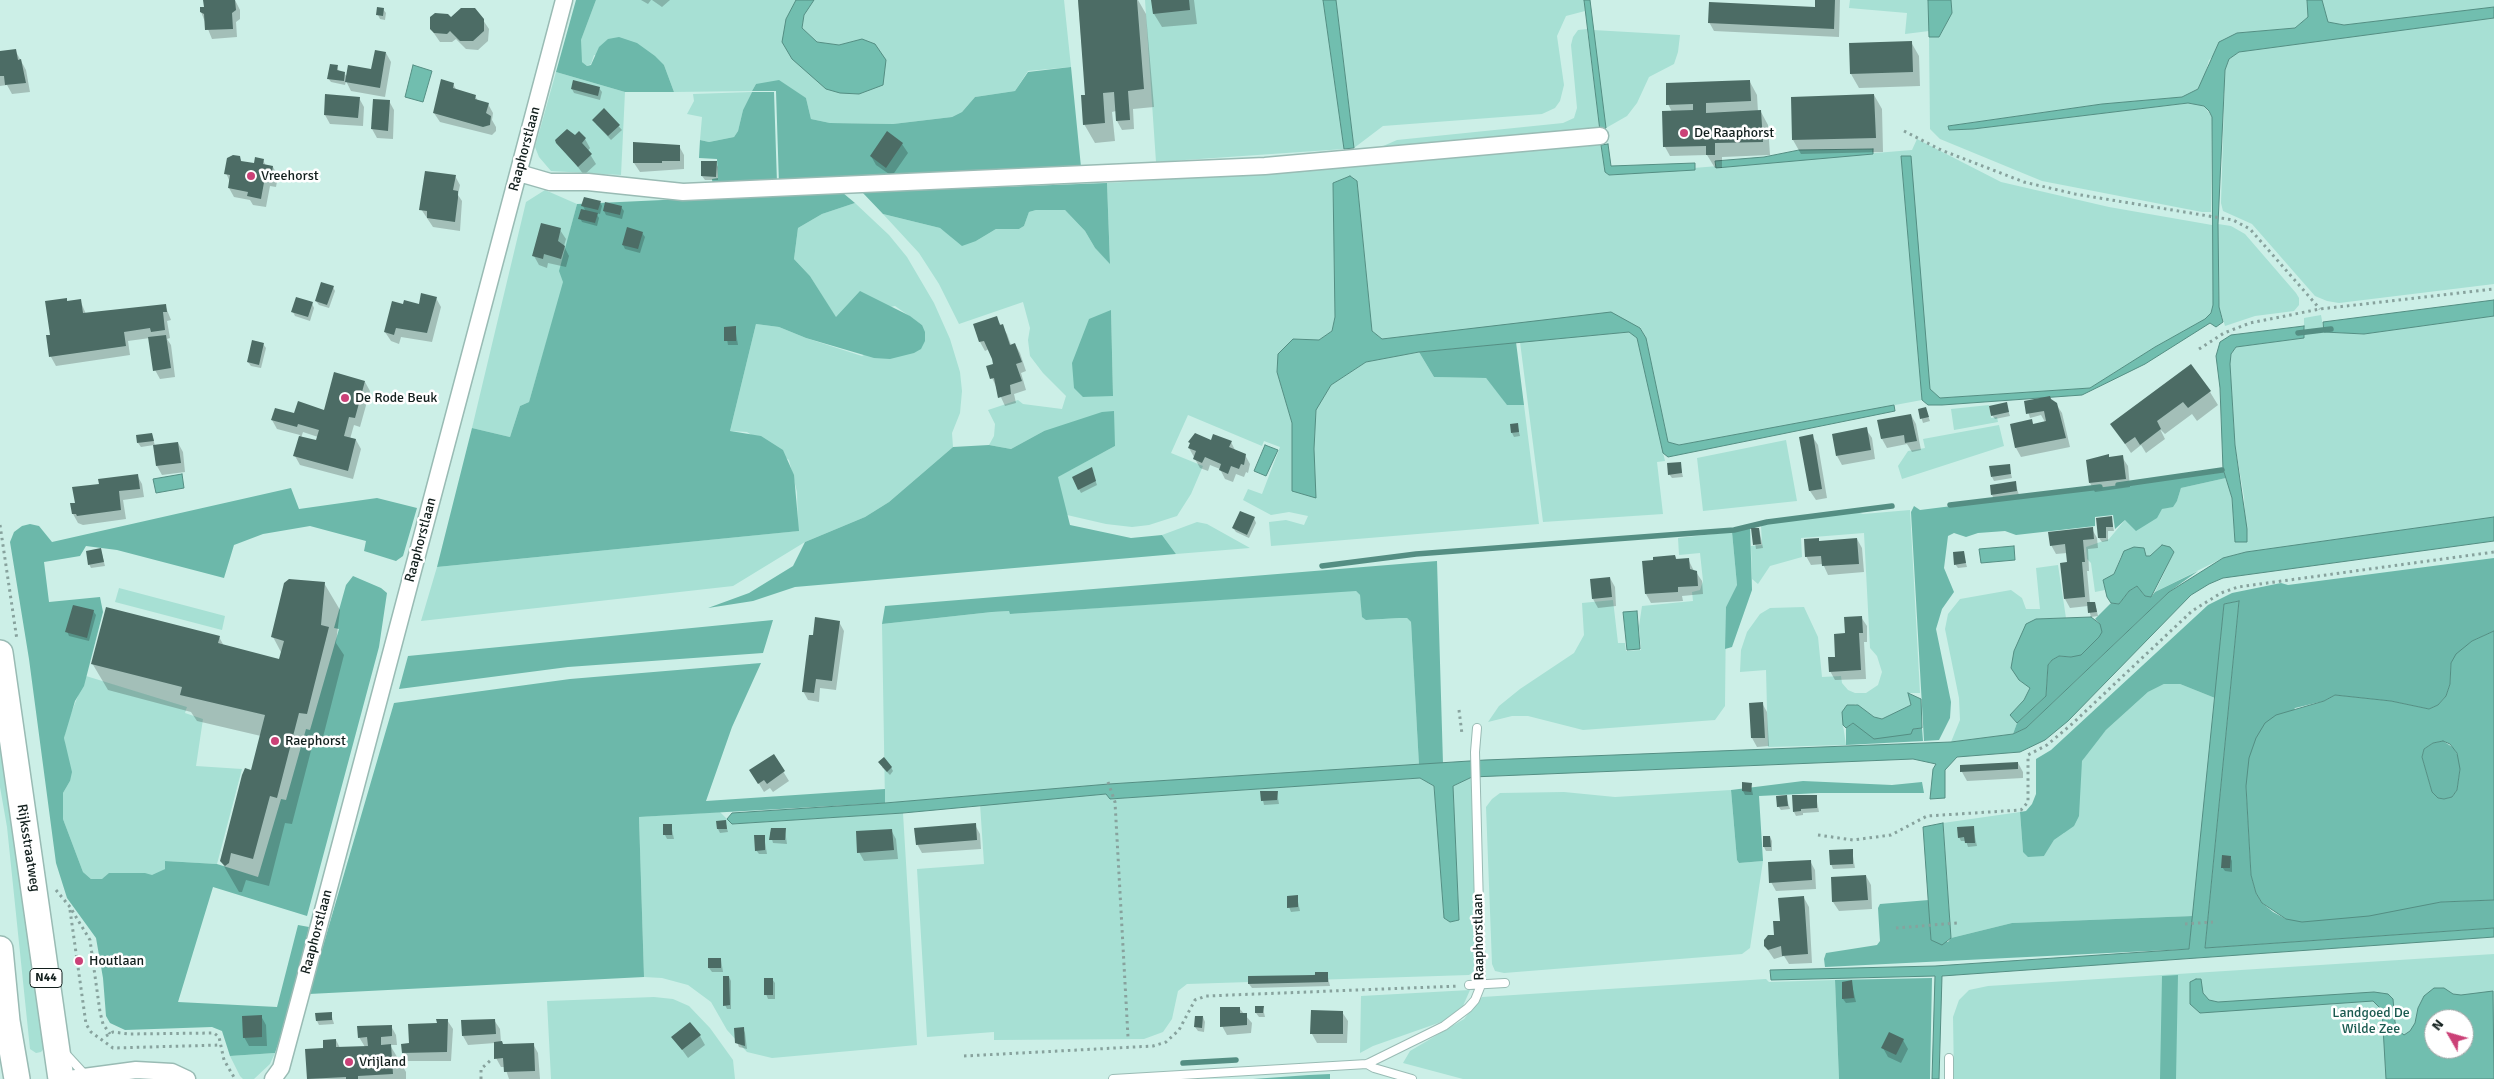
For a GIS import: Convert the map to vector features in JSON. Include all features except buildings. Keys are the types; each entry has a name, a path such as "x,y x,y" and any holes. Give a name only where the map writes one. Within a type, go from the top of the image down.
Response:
{"main road":[{"name":"Rijksstraatweg","path":"0,652 61,1079"},
{"path":"0,949 7,1021 17,1079"}],"street":[{"name":"Raaphorstlaan","path":"273,1079 280,1068 319,927 564,0"},
{"path":"519,173 550,182 588,182 683,192 1265,166 1600,136"},
{"path":"69,1079 136,1070 172,1072 187,1079"}],"lane":[{"name":"Raaphorstlaan","path":"1113,1079 1367,1064 1457,1018 1475,1000 1481,985 1475,759 1477,728"},
{"path":"1469,986 1506,983"},
{"path":"56,1044 87,1078"},
{"path":"1949,1058 1949,1079"},
{"name":"Raaphorstlaan","path":"1367,1064 1374,1068 1412,1079"}],"path":[{"path":"1904,131 1941,150 2024,182 2075,194 2232,220 2250,229 2320,309"},
{"path":"2199,349 2224,333 2250,323 2320,309 2494,289"},
{"path":"1818,835 1853,840 1891,835 1926,816 2021,810 2028,802 2028,754 2047,745 2072,724 2192,611 2221,593 2238,587 2494,552"},
{"path":"1108,782 1115,802 1128,1037"},
{"path":"110,1034 103,1024 100,1012 90,940 70,907 86,1024 92,1032 113,1048 221,1045"},
{"path":"2185,924 2214,922"},
{"path":"1896,928 1955,924"},
{"path":"964,1056 1152,1046 1166,1042 1179,1030 1195,1000 1206,996 1469,986"},
{"path":"106,1036 110,1034 214,1033 219,1037 224,1060 235,1079"},
{"path":"481,1079 481,1069 492,1059"}],"green space":[{"path":"596,0 796,0 786,19 792,59 862,39 839,45 817,42 802,28 804,15 814,0 1064,0 1071,67 1028,71 1015,91 975,97 962,112 952,117 893,124 830,123 811,119 806,98 756,84 752,91 674,92 664,65 594,55 591,64 587,66 582,62 580,54 581,40"},
{"path":"1145,0 1323,0 1344,149 1156,162"},
{"path":"1336,0 1584,0 1585,11 1566,16 1557,36 1564,85 1560,101 1555,108 1542,114 1383,126 1354,148"},
{"path":"1850,0 1928,0 1929,31 1905,34 1907,13 1849,8"},
{"path":"1951,0 2307,0 2308,17 2295,28 2237,33 2209,60 2204,79 2198,89 2182,97 2102,104 1948,126 1949,130 1973,129 2189,103 2204,106 2212,117 2211,212 2202,212 2042,181 1940,139 1930,129 1929,37 1939,37 1952,13"},
{"path":"2322,0 2494,0 2494,7 2344,25 2328,22"},
{"path":"2494,18 2494,284 2339,303 2327,301 2315,296 2252,224 2223,211 2221,203 2225,70 2229,59 2239,52"},
{"path":"1587,29 1600,131 1385,151 1381,147 1397,140 1563,123 1574,118 1577,108 1571,45 1573,37 1578,30"},
{"path":"1593,30 1680,35 1674,64 1649,77 1637,103 1627,116 1606,128"},
{"path":"556,72 625,92 621,175 551,171 539,157 535,147"},
{"path":"752,92 743,110 738,131 734,137 709,142 700,140 702,117 687,114 694,101 693,94"},
{"path":"1917,139 2001,182 2109,207 2212,225 2213,305 2211,313 2205,319 2155,347 2090,388 1940,398 1929,389 1901,156 1922,400 1679,445 1668,442 1646,338 1640,327 1486,328 1382,339 1372,331 1357,181 1350,176 1333,183 1335,317 1332,331 1319,340 1293,339 1277,372 1292,423 1292,491 1314,449 1316,409 1331,385 1366,362 1419,352 1434,377 1486,378 1507,404 1524,405 1539,524 1271,546 1269,522 1286,520 1304,525 1308,516 1289,512 1271,515 1243,500 1248,489 1262,494 1280,447 1264,441 1262,446 1188,415 1171,453 1203,466 1191,494 1177,516 1149,525 1132,527 1106,524 1067,515 1057,477 1115,446 1044,431 1011,449 989,445 994,436 995,424 988,410 1018,400 1023,404 1062,409 1066,396 1043,373 1030,356 1028,340 1030,328 1023,302 959,324 939,284 919,253 883,214 940,228 955,239 976,241 996,229 1019,229 1024,226 1029,212 1036,210 1065,210 1085,231 1095,248 1110,263 1107,183 1220,176 1601,145 1605,172 1609,175 1912,150","holes":["1111,310 1113,395 1083,397"]},
{"path":"545,190 577,204 570,231 564,282 529,402 520,406 510,437 472,428 526,202"},
{"path":"855,203 889,235 907,257 934,303 950,339 960,372 962,391 960,413 952,433 953,447 889,502 865,517 805,542 733,586 421,621 437,567 798,531 797,492 789,460 747,432 730,431 756,324 779,327 862,356 922,325 895,306 836,318 810,276 794,259 798,228 822,214"},
{"path":"2218,224 2231,226 2245,234 2296,293 2299,298 2299,305 2294,311 2255,316 2225,326 2219,307"},
{"path":"2321,315 2324,332 2364,334 2494,316 2494,517 2246,552 2223,558 2155,592 2174,552 2162,545 2150,556 2146,556 2143,548 2136,549 2121,556 2114,574 2103,581 2105,590 2095,592 2091,563 2087,559 2086,547 2109,539 2125,520 2162,509 2177,501 2181,488 2226,478 2232,498 2235,542 2246,542 2244,497 2235,445 2231,354 2236,347 2304,338 2304,318"},
{"path":"1629,332 1637,338 1665,461 1657,462 1663,514 1543,522 1520,342"},
{"path":"1989,405 1991,418 1997,417 1998,422 1954,430 1951,409"},
{"path":"1999,425 2004,446 1902,479 1898,466 1908,451 1925,448 1923,439"},
{"path":"1786,440 1797,501 1703,511 1697,458"},
{"path":"1910,510 1920,693 1908,693 1911,705 1882,719 1874,717 1855,704 1843,725 1846,745 1768,747 1766,670 1740,672 1741,650 1747,632 1760,614 1770,608 1804,607 1818,637 1822,677 1841,676 1842,683 1848,690 1855,693 1866,693 1878,685 1882,672 1877,656 1870,648 1864,533 1801,538 1802,557 1770,566 1758,584 1752,579 1751,546 1762,545 1761,525 1854,511 1863,514"},
{"path":"1197,522 1207,524 1250,548 1176,554 1162,535"},
{"path":"1732,532 1737,585 1726,607 1725,706 1715,720 1583,730 1528,716 1512,716 1488,722 1499,706 1520,689 1574,653 1584,635 1582,603 1613,600 1618,643 1625,643 1626,651 1641,650 1639,626 1642,606 1693,601 1692,592 1700,590 1703,581 1700,553 1679,555 1678,538"},
{"path":"2058,565 2066,618 2036,619 2019,680 2031,688 2024,700 2010,715 2017,723 2013,734 1951,742 1960,720 1959,698 1945,629 1948,614 1960,599 2011,590 2022,598 2026,609 2040,609 2036,568"},
{"path":"119,588 225,616 222,630 115,602"},
{"path":"1356,591 1360,595 1366,620 1407,618 1411,622 1419,765 1109,784 885,803 882,624 992,612 1009,611 1011,614"},
{"path":"86,676 187,707 185,713 203,719 196,766 242,769 217,864 165,861 165,869 152,876 102,879 91,879 83,872 63,819 61,803 63,793 70,781 64,738 67,723"},
{"path":"2164,684 2180,684 2215,698 2193,916 2012,923 1951,938 1943,823 2020,812 2023,852 2044,856 2054,840 2064,833 2082,761 2089,749 2106,730 2148,692"},
{"path":"0,739 45,1047 41,1052 36,1053 30,1049 7,827 0,787"},
{"path":"1472,777 1476,970 1469,975 1187,984 1178,991 1172,1019 1163,1032 1144,1039 994,1040 994,1032 927,1037 917,869 984,864 980,804 1107,794 1111,799 1420,778 1434,786 1444,918 1450,922 1459,920 1453,786"},
{"path":"1731,790 1737,860 1739,863 1763,861 1750,948 1742,954 1504,973 1495,971 1492,964 1486,807 1492,799 1500,793 1564,792 1615,797"},
{"path":"720,812 732,824 903,813 917,1045 772,1058 747,1052 727,1030 711,1002 688,985 662,978 644,977 639,817"},
{"name":"Landgoed De Wilde Zee","path":"2494,954 2494,1079 1954,1079 1953,1017 1959,1000 1969,990 1988,986"},
{"path":"1766,979 1769,982 1835,980 1839,1079 1463,1079 1403,1063 1410,1051 1464,1019 1482,997"},
{"path":"1470,990 1463,1006 1444,1021 1373,1046 1360,1053 1361,996"},
{"path":"654,997 673,999 689,1006 710,1028 733,1060 735,1079 551,1079 547,1001"},
{"path":"275,1053 270,1064 254,1079 243,1079 230,1056"}],"shaded area":[{"path":"576,0 596,0 581,40 582,62 587,66 591,65 599,47 608,39 619,37 637,43 664,65 674,92 625,92 556,72"},
{"path":"796,0 814,0 804,15 802,28 817,42 839,45 862,39 875,44 886,60 883,85 859,94 840,93 826,89 792,59 782,42 786,19"},
{"path":"1323,0 1336,0 1354,148 1344,149"},
{"path":"1584,0 1590,0 1606,128 1600,131"},
{"path":"1928,0 1951,0 1952,13 1939,37 1929,37"},
{"path":"2307,0 2322,0 2328,22 2344,25 2494,7 2494,18 2239,52 2229,59 2225,70 2218,224 2219,307 2223,322 2216,327 2210,323 2145,364 2082,395 1942,405 1928,405 1922,400 1901,156 1911,156 1930,389 1940,398 2090,388 2155,347 2205,319 2211,313 2213,305 2212,117 2209,111 2204,106 2188,103 1973,129 1949,130 1948,126 2102,104 2182,97 2198,89 2219,42 2237,33 2295,28 2308,17"},
{"path":"413,65 432,71 423,102 405,97"},
{"path":"1071,67 1081,167 779,184 776,91 752,91 756,84 779,80 806,98 811,119 830,123 893,124 952,117 962,112 975,97 1015,91 1028,72"},
{"path":"752,92 774,92 777,183 713,188 712,179 718,178 717,159 699,158 700,140 709,142 734,137 738,131 743,110"},
{"path":"1608,144 1611,166 1695,163 1695,170 1609,175 1605,172 1601,145"},
{"path":"1873,149 1873,154 1716,168 1715,161 1764,157 1799,150"},
{"path":"1350,176 1357,181 1372,331 1382,339 1611,312 1640,328 1646,338 1668,442 1679,445 1894,405 1895,411 1668,457 1663,453 1637,338 1629,332 1419,352 1366,362 1331,385 1316,410 1314,449 1316,498 1292,491 1292,423 1277,372 1278,354 1293,339 1319,340 1332,331 1335,317 1333,183"},
{"path":"1107,183 1110,264 1095,248 1085,231 1065,210 1036,210 1029,212 1024,226 1019,229 996,229 976,241 962,246 940,228 883,214 862,192"},
{"path":"843,193 855,203 822,214 798,228 794,259 810,276 836,317 860,291 910,316 922,325 925,332 925,341 921,349 914,353 890,359 874,358 806,338 779,327 756,324 730,431 761,436 783,450 794,475 799,531 437,567 472,428 510,437 520,406 529,402 563,282 559,271 577,204"},
{"path":"2494,300 2494,316 2364,334 2324,332 2323,322"},
{"path":"1111,310 1113,396 1083,397 1074,388 1072,363 1089,319"},
{"path":"2304,326 2304,338 2236,347 2231,354 2235,445 2247,529 2247,542 2235,542 2232,498 2224,472 2216,471 2223,469 2220,388 2216,356 2220,342 2231,335"},
{"path":"1516,342 1524,405 1507,405 1486,378 1434,377 1419,352"},
{"path":"1114,411 1115,446 1058,477 1070,525 1131,538 1162,535 1176,554 795,587 753,601 708,608 749,593 793,566 805,542 865,517 889,502 953,447 989,445 1011,449 1044,431 1102,412"},
{"path":"1265,445 1278,450 1266,476 1254,471"},
{"path":"2224,472 2226,478 2181,488 2173,507 2162,509 2157,518 2136,531 2125,520 2115,529 2113,515 2095,517 2095,526 2016,535 2005,531 1978,533 1966,537 1954,533 1948,536 1944,568 1954,592 1942,609 1936,629 1951,702 1950,718 1939,740 1924,741 1911,512 1914,506 1920,510"},
{"path":"182,474 184,488 156,493 153,479"},
{"path":"291,488 299,509 377,498 417,508 403,556 396,561 364,551 366,541 310,526 263,534 234,545 224,578 117,550 86,546 80,556 44,562 49,602 100,597 103,612 84,686 75,701 64,738 72,772 70,781 63,793 63,819 83,872 91,879 102,879 109,873 145,873 152,875 165,869 165,861 217,864 258,877 281,799 286,800 306,729 310,730 339,629 334,628 346,585 353,576 381,588 387,593 379,647 307,916 213,887 178,1002 277,1007 298,925 309,927 289,1012 275,1053 230,1056 222,1031 212,1027 125,1030 110,1023 106,1016 103,978 96,938 67,898 56,863 29,659 10,542 14,532 22,526 30,524 39,526 52,542"},
{"path":"2494,517 2494,541 2223,578 2209,584 2191,595 2068,721 2045,740 2020,752 1957,757 1945,770 1945,798 1930,799 1933,769 1936,764 1913,759 1472,777 1453,786 1459,920 1450,922 1444,918 1434,786 1420,778 1110,799 1106,794 903,813 732,824 727,819 732,813 885,803 1109,784 1485,760 1951,742 2013,734 2026,728 2169,592 2223,558 2246,552"},
{"path":"1750,527 1752,590 1732,647 1725,649 1726,607 1737,585 1732,532"},
{"path":"2162,545 2170,547 2174,552 2151,597 2145,596 2137,586 2129,591 2119,604 2111,603 2107,597 2103,580 2114,574 2124,551 2134,547 2144,548 2146,556 2150,556"},
{"path":"2014,546 2015,560 1981,563 1979,549"},
{"path":"2494,558 2494,631 2472,641 2451,663 2450,684 2446,696 2438,705 2429,709 2391,701 2335,695 2324,701 2295,708 2246,786 2251,875 2256,893 2262,903 2273,912 2286,919 2441,902 2494,900 2494,928 2205,948 2239,601 2224,604 2215,698 2180,684 2164,684 2148,692 2106,730 2082,761 2079,816 2074,826 2054,840 2044,856 2028,857 2023,852 2020,812 2026,811 2032,804 2036,794 2036,759 2051,750 2208,605 2232,593 2281,583 2288,585"},
{"path":"1437,561 1443,764 1419,765 1411,622 1407,618 1366,620 1362,617 1360,595 1356,591 1010,614 1009,611 992,612 882,624 885,606"},
{"path":"2198,571 2169,592 2026,728 2013,734 2017,723 2046,696 2048,665 2059,656 2071,657 2100,624 2095,619 2111,603 2119,604 2129,591 2137,586 2145,596 2151,597 2155,592"},
{"path":"2239,601 2205,948 2494,928 2494,937 1942,976 1939,1079 1932,1079 1935,976 1771,980 1770,970 1935,966 2189,949 2224,604"},
{"path":"1637,611 1640,649 1627,650 1623,612"},
{"path":"2091,617 2100,624 2102,632 2099,637 2081,655 2071,657 2059,656 2052,660 2048,665 2046,696 2017,723 2010,715 2024,700 2030,688 2019,680 2011,668 2014,651 2026,624 2036,619"},
{"path":"773,620 763,653 568,667 399,689 408,656"},
{"path":"2494,631 2494,900 2441,902 2369,916 2302,922 2286,919 2262,903 2256,893 2251,875 2246,786 2249,758 2256,738 2265,723 2276,715 2324,701 2335,695 2391,701 2429,709 2438,705 2446,696 2450,684 2451,663 2456,654 2472,641","holes":["2443,741 2450,744 2457,753 2460,769 2457,790 2452,797 2444,799 2438,798 2432,792 2422,757 2424,749 2433,743"]},
{"path":"761,663 732,727 706,801 885,789 885,803 639,817 644,977 309,994 394,703 570,679"},
{"path":"1908,693 1921,699 1922,728 1913,729 1911,734 1874,739 1853,723 1846,728 1843,725 1842,712 1847,705 1858,705 1874,717 1882,719 1911,705"},
{"path":"1853,723 1913,729 1922,728 1923,741 1846,745 1846,728"},
{"path":"2443,741 2454,748 2460,760 2457,790 2452,797 2444,799 2438,798 2432,792 2422,757 2424,749 2433,743"},
{"path":"1803,781 1892,785 1922,782 1924,793 1819,793 1759,796 1763,861 1739,863 1737,860 1731,790"},
{"path":"1943,823 1951,938 1942,945 1931,940 1923,827"},
{"path":"1929,900 1931,940 1948,942 1951,938 2012,923 2193,916 2189,949 1825,967 1824,959 1826,953 1877,945 1880,941 1878,908 1880,904"},
{"path":"2178,975 2176,1079 2160,1079 2162,976"},
{"path":"1932,978 1930,1079 1839,1079 1835,980"},
{"path":"2196,979 2201,979 2203,993 2209,1000 2218,1002 2374,992 2388,994 2393,999 2395,1022 2398,1030 2404,1035 2410,1031 2415,1023 2418,1008 2424,996 2434,988 2444,988 2453,994 2461,995 2493,991 2494,1079 2386,1079 2382,1010 2373,1001 2200,1013 2190,1004 2190,982"},
{"path":"1330,1074 1330,1079 1253,1079 1309,1075"}],"waterway":[{"path":"2298,333 2331,329"},
{"path":"2118,485 2222,470"},
{"path":"1950,505 2100,487"},
{"path":"1322,566 1416,554 1734,530 1767,522 1892,506"},
{"path":"1183,1063 1236,1060"}],"place":[{"name":"De Raaphorst","path":"1684,133"},
{"name":"Vreehorst","path":"251,176"},
{"name":"De Rode Beuk","path":"345,398"},
{"name":"Raephorst","path":"275,741"},
{"name":"Houtlaan","path":"79,961"},
{"name":"Vrijland","path":"349,1062"}]}
